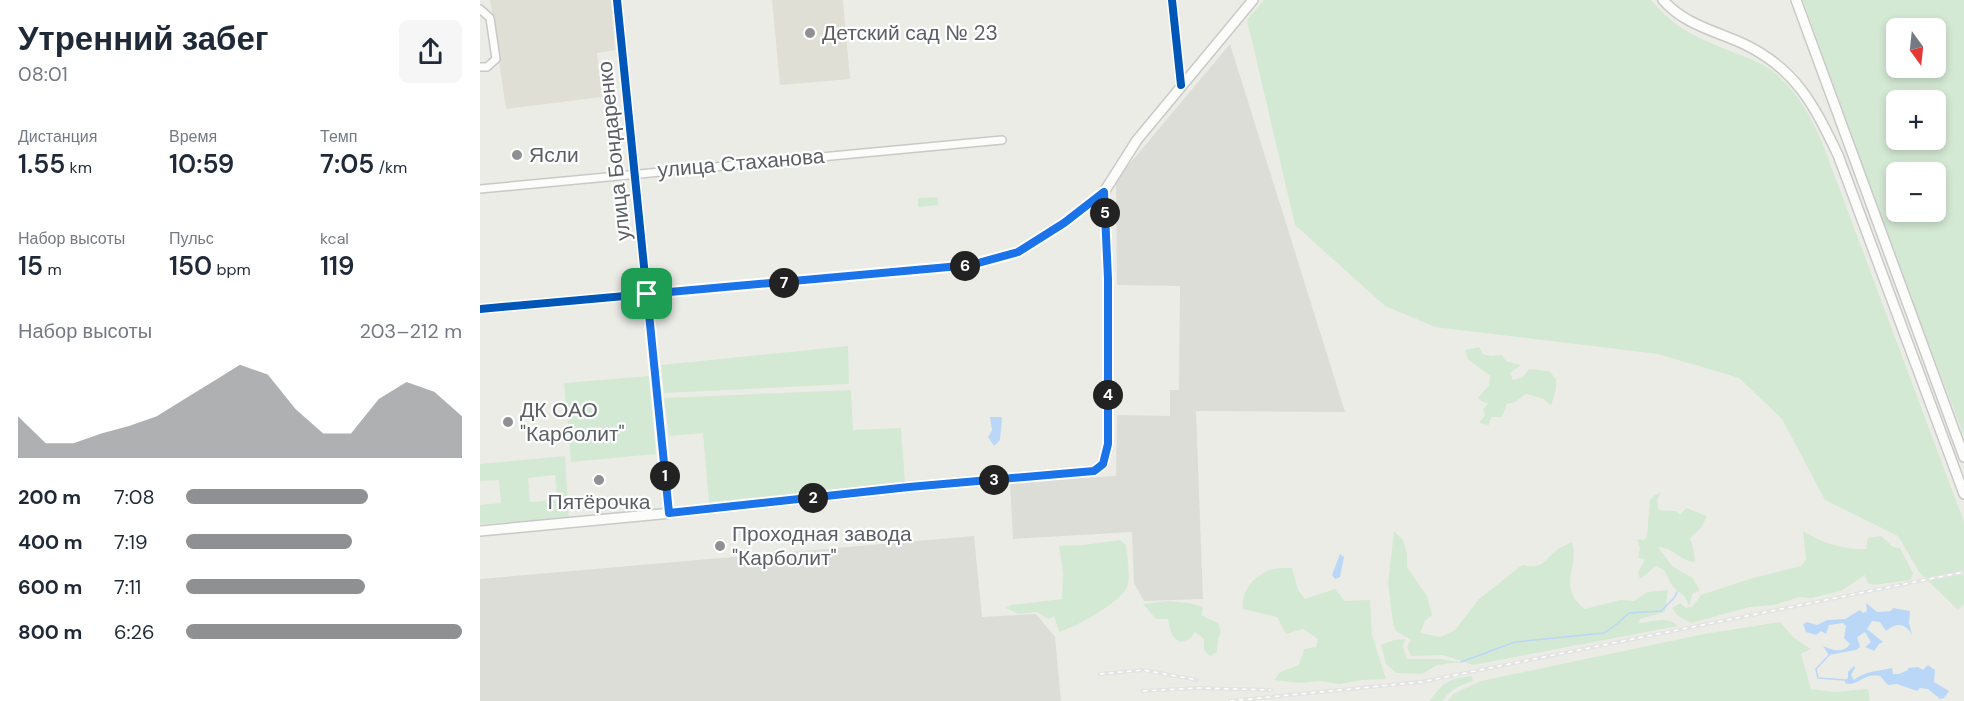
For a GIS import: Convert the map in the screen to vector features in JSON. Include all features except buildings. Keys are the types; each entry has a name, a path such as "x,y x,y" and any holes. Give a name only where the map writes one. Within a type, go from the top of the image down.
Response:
{"main road":[{"path":"480,531 909,487 1094,471 1103,464 1108,444 1108,279 1104,192 1137,140 1253,0"},
{"path":"1663,0 1691,22 1744,44 1773,61 1795,80 1816,109 1838,155 1964,494"},
{"path":"1796,0 1964,457"}],"street":[{"name":"улица Бондаренко","path":"617,0 669,513"},
{"path":"1172,0 1182,85"},
{"path":"480,9 490,18 496,59 487,67 480,67"},
{"name":"улица Стаханова","path":"480,189 1002,140"},
{"path":"480,309 971,265 1018,252 1064,223 1104,192"}],"shaded area":[{"path":"490,0 611,0 615,50 597,53 602,97 506,109"},
{"name":"Детский сад № 23","path":"772,0 843,0 850,79 780,85"},
{"path":"1230,44 1345,412 1196,411 1203,599 1144,601 1134,583 1132,532 1013,539 1010,482 1116,476 1117,415 1170,416 1170,390 1179,390 1180,286 1117,285 1116,180"},
{"path":"974,536 982,617 1036,614 1055,637 1061,701 480,701 480,579"}],"green space":[{"path":"1264,0 1651,0 1670,19 1689,32 1757,62 1776,74 1803,105 1822,142 1964,522 1964,604 1958,610 1919,572 1898,536 1825,500 1782,419 1739,378 1658,354 1435,327 1385,306 1295,225 1247,20"},
{"path":"1803,0 1964,0 1964,436 1887,234"},
{"path":"938,197 938,205 918,207 918,198"},
{"path":"848,346 849,384 664,393 661,365"},
{"path":"1479,347 1483,354 1502,355 1506,361 1521,365 1510,373 1513,380 1523,377 1529,369 1549,371 1556,379 1556,389 1551,406 1544,399 1526,394 1515,402 1507,404 1502,417 1491,417 1489,425 1479,423 1485,415 1483,409 1489,403 1478,398 1489,385 1490,376 1468,359 1465,350"},
{"path":"649,376 656,454 571,462 564,383"},
{"path":"851,390 853,430 901,428 905,483 709,502 703,433 669,436 664,398"},
{"path":"565,456 569,519 480,524 480,505 501,503 499,480 480,481 480,464","holes":["555,475 557,500 530,502 528,478"]},
{"path":"1661,492 1657,500 1659,510 1676,511 1680,515 1686,508 1707,516 1701,528 1690,538 1695,562 1685,560 1668,549 1658,547 1673,567 1693,578 1700,591 1693,593 1689,606 1685,597 1673,587 1664,570 1656,566 1640,579 1638,572 1644,559 1638,558 1640,548 1637,539 1644,540 1647,536 1650,500"},
{"path":"1394,531 1403,540 1407,554 1407,567 1427,596 1432,615 1425,621 1420,633 1440,637 1455,630 1479,599 1522,565 1541,564 1557,550 1572,542 1574,552 1570,585 1576,601 1585,609 1621,600 1634,601 1647,592 1668,590 1665,612 1640,619 1639,623 1664,620 1678,626 1473,665 1443,655 1411,656 1407,647 1411,640 1396,631 1393,623 1388,584"},
{"path":"1803,531 1833,545 1858,549 1866,549 1868,538 1881,536 1893,547 1900,548 1913,573 1911,580 1873,585 1868,583 1865,575 1841,591 1811,598 1800,597 1774,605 1750,607 1691,623 1678,616 1672,608 1680,603 1686,608 1693,606 1701,595 1753,578 1801,566 1806,559"},
{"path":"1120,540 1126,545 1128,584 1118,598 1098,613 1059,632 1054,616 1048,619 1037,612 1018,614 1006,608 1011,605 1062,599 1063,573 1059,546"},
{"path":"1292,568 1298,590 1305,599 1335,589 1345,601 1370,600 1372,635 1386,679 1339,684 1320,681 1301,683 1274,680 1280,672 1299,665 1304,649 1316,647 1318,639 1303,629 1286,634 1277,617 1243,609 1243,602 1250,584 1260,575 1273,569"},
{"path":"1167,601 1190,603 1203,607 1201,615 1218,623 1221,632 1217,652 1210,656 1204,650 1204,639 1195,632 1190,639 1181,642 1177,640 1171,633 1168,619 1156,619 1143,604"},
{"path":"1780,622 1793,637 1811,649 1801,654 1811,689 1835,692 1868,689 1870,701 1448,701 1453,694 1481,681 1704,634"},
{"path":"1405,639 1403,647 1407,659 1440,659 1461,662 1437,665 1422,674 1396,673 1386,664 1381,645"},
{"path":"1472,676 1473,681 1456,688 1443,701 1430,701 1447,682"}],"water":[{"path":"990,417 1001,417 1002,419 1000,440 994,446 988,437 992,430"},
{"path":"1340,554 1344,557 1340,577 1335,579 1332,575"},
{"path":"1866,603 1877,612 1891,611 1893,608 1910,611 1909,623 1912,635 1904,626 1893,626 1886,631 1880,622 1872,621 1867,629 1883,642 1874,651 1865,647 1871,642 1865,632 1857,637 1860,647 1856,650 1829,655 1823,646 1841,650 1850,644 1844,638 1846,626 1843,623 1829,625 1826,634 1821,631 1816,635 1806,632 1803,624 1807,622 1817,625 1827,620 1845,619 1860,610 1863,613 1867,611"},
{"path":"1928,665 1935,670 1934,682 1949,691 1944,698 1940,699 1928,689 1920,688 1917,691 1897,684 1888,685 1880,676 1868,677 1854,684 1845,683 1848,672 1854,666 1851,675 1854,680 1877,671 1892,668 1893,674 1899,674 1908,668 1918,667 1923,670"}],"waterway":[{"path":"1461,662 1515,642 1604,633 1629,613 1661,611 1677,592"},
{"path":"1829,655 1816,669 1818,678 1845,680"}],"railway":[{"path":"1230,701 1421,682 1964,572"},
{"path":"1100,674 1143,670 1197,680"},
{"path":"1143,691 1198,688 1271,690"}],"cycle path":[{"path":"617,0 669,513"},
{"path":"1172,0 1181,85"},
{"path":"480,309 971,265 1018,252 1064,223 1104,192"}],"place":[{"name":"Детский сад № 23","path":"810,33"},
{"name":"Ясли","path":"517,155"},
{"name":"ДК ОАО \"Карболит\"","path":"508,422"},
{"name":"Пятёрочка","path":"599,480"},
{"name":"Проходная завода \"Карболит\"","path":"720,546"}],"route":[{"path":"1104,192 1108,279 1108,444 1106,457 1103,464 1094,471 909,487 669,513 647,294 971,265 1010,255 1033,244 1104,192"}]}
